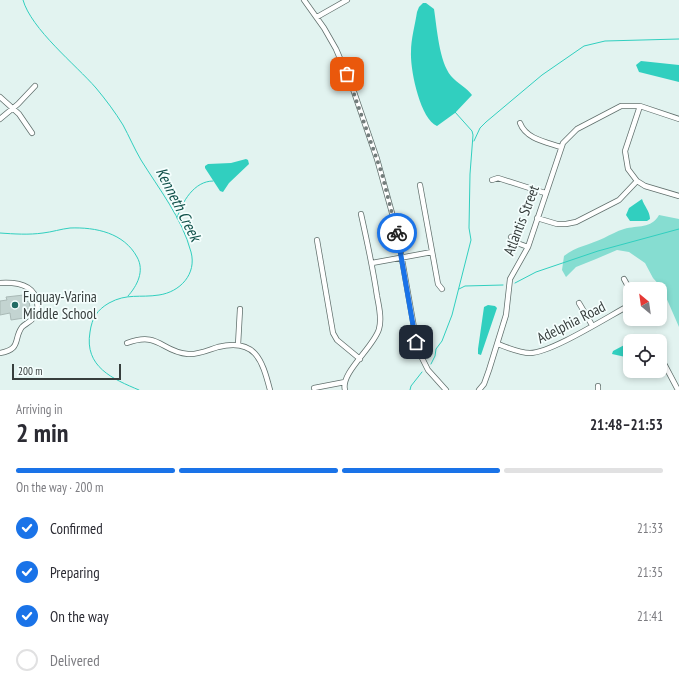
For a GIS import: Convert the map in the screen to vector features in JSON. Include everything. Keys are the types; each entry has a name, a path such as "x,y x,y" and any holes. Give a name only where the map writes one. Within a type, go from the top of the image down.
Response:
{"street":[{"path":"304,0 336,49 356,99 388,194 402,258 418,350 428,370 446,390"},
{"path":"317,18 347,0"},
{"path":"0,119 35,86"},
{"path":"0,97 19,114 32,133"},
{"name":"Atlantis Street","path":"479,390 484,384 498,344 506,315 510,279 528,247 561,147 567,138 577,129 621,106 640,106 679,119"},
{"path":"640,106 625,151 628,169 637,181 645,186 679,196"},
{"path":"520,123 526,133 535,138 561,147"},
{"path":"492,180 498,178 545,193"},
{"path":"537,218 557,224 576,222 619,200 637,181"},
{"path":"420,185 438,284 442,290"},
{"path":"345,390 346,378 376,336 380,321 372,263 361,214"},
{"path":"511,237 516,243 528,247"},
{"path":"317,240 333,333 337,340 360,359"},
{"path":"372,263 432,252"},
{"path":"0,283 23,284 32,290 36,296 38,306 33,319 22,328 18,342 14,347 0,353"},
{"path":"579,303 592,325"},
{"name":"Adelphia Road","path":"498,344 525,353 538,352 553,346 623,309"},
{"path":"238,345 240,310"},
{"path":"127,343 146,338 181,353 190,354 224,346 238,345 250,349 258,356 263,365 270,390"},
{"path":"667,369 678,390"},
{"path":"314,388 345,382"}],"shaded area":[{"path":"423,3 426,3 434,9 439,44 447,70 453,79 472,95 455,113 437,126 431,122 421,104 412,70 412,37 417,12"},
{"path":"641,61 679,65 679,82 639,72 636,65"},
{"path":"246,159 248,160 249,164 229,183 223,192 220,191 205,168 208,164 231,163"},
{"path":"642,199 649,213 650,219 647,221 630,221 626,215 629,208"},
{"path":"659,215 679,219 679,327 667,299 667,282 657,282 645,263 629,252 617,250 576,267 566,277 562,270 564,256 578,248 621,230 648,225"},
{"path":"488,305 495,306 497,308 481,355 478,354 478,349 484,307"},
{"path":"623,346 623,356 612,354 613,351"}],"building":[{"name":"Fuquay-Varina Middle School","path":"24,295 26,302 29,301 30,308 27,309 28,316 11,320 10,313 0,315 0,301 7,300 6,297"}],"waterway":[{"name":"Kenneth Creek","path":"23,0 35,23 44,35 96,88 117,115 141,160 182,227 191,252 191,268 185,281 180,286 174,290 159,295 128,297 116,300 101,309 92,323 89,344 91,354 96,363 110,376 139,390"},
{"path":"474,141 480,128 486,122 542,75 584,46 605,41 679,39"},
{"path":"431,364 435,356 436,349 442,341 452,315 471,240 469,228 470,174 473,135 472,131 455,112"},
{"path":"177,218 182,205 195,188 206,182 213,181"},
{"path":"0,233 32,234 70,228 80,228 99,230 117,237 125,242 137,257 139,262 139,278 128,296"},
{"path":"515,283 536,272 598,251 679,229"},
{"path":"459,289 465,286 503,285"},
{"path":"410,390 411,386 422,372"}],"way so far":[{"path":"347,74 382,174 397,233"}],"place":[{"name":"Fuquay-Varina Middle School","path":"15,305"}],"route":[{"path":"397,233 416,342"}]}
